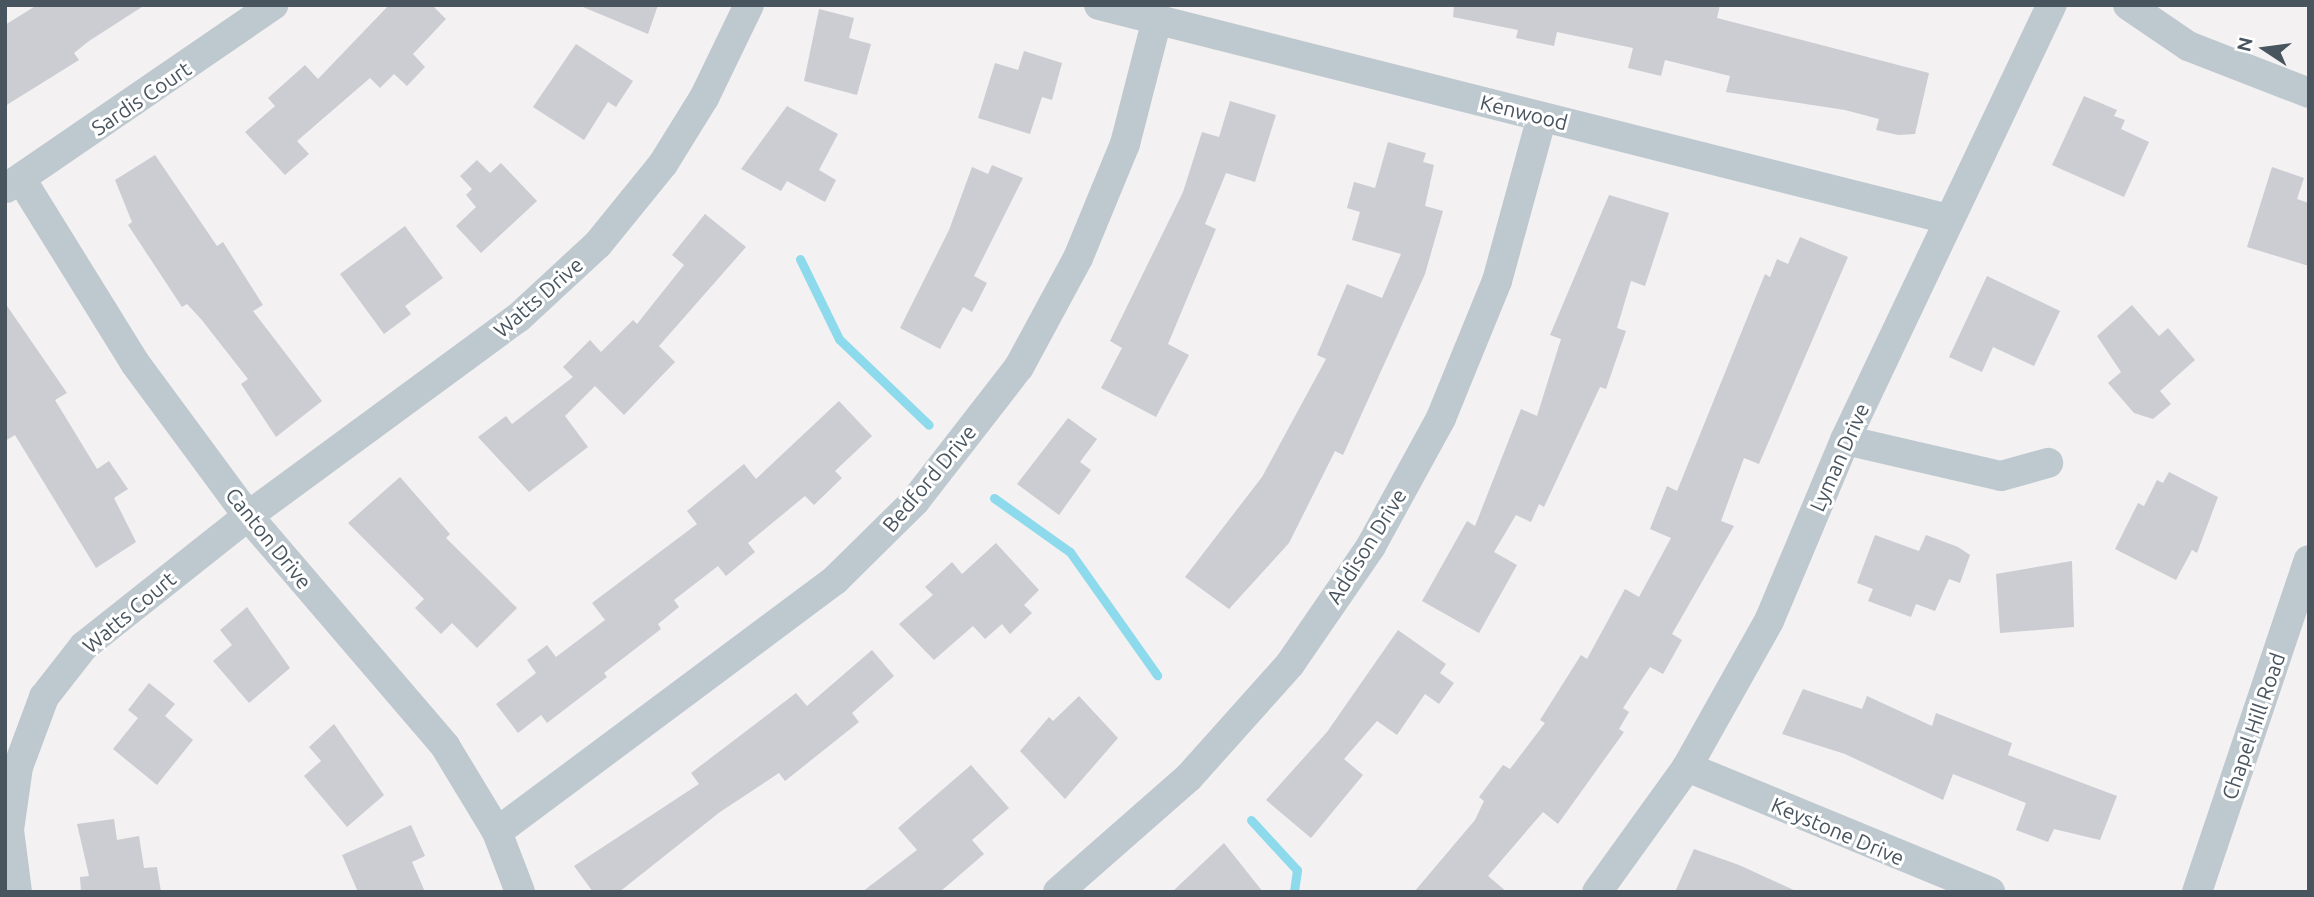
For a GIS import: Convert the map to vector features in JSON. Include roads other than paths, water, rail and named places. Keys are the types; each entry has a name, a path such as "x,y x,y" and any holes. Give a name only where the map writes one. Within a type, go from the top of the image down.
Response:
{"street":[{"name":"Sardis Court","path":"13,183 273,5"},
{"name":"Watts Drive","path":"248,516 518,318 598,244 663,164 704,98 749,5"},
{"name":"Kenwood","path":"1099,5 1948,219"},
{"name":"Lyman Drive","path":"1597,892 1688,767 1769,621 1845,440 2052,5"},
{"path":"2128,5 2188,46 2309,93"},
{"name":"Bedford Drive","path":"496,832 835,580 915,501 1019,367 1078,258 1125,144 1157,19"},
{"name":"Addison Drive","path":"1058,892 1189,777 1290,664 1370,546 1441,418 1497,281 1542,117"},
{"name":"Canton Drive","path":"13,183 135,363 248,516 445,746 496,832 520,892"},
{"path":"1845,440 2001,476 2049,463"},
{"name":"Watts Court","path":"17,892 9,830 18,767 44,697 84,646 248,516"},
{"name":"Chapel Hill Road","path":"2197,892 2309,560"},
{"name":"Keystone Drive","path":"1688,767 1936,883 1990,892"}],"waterway":[{"path":"800,259 839,339 929,425"},
{"path":"994,498 1070,552 1157,675"},
{"path":"1251,820 1297,870 1294,892"}]}
